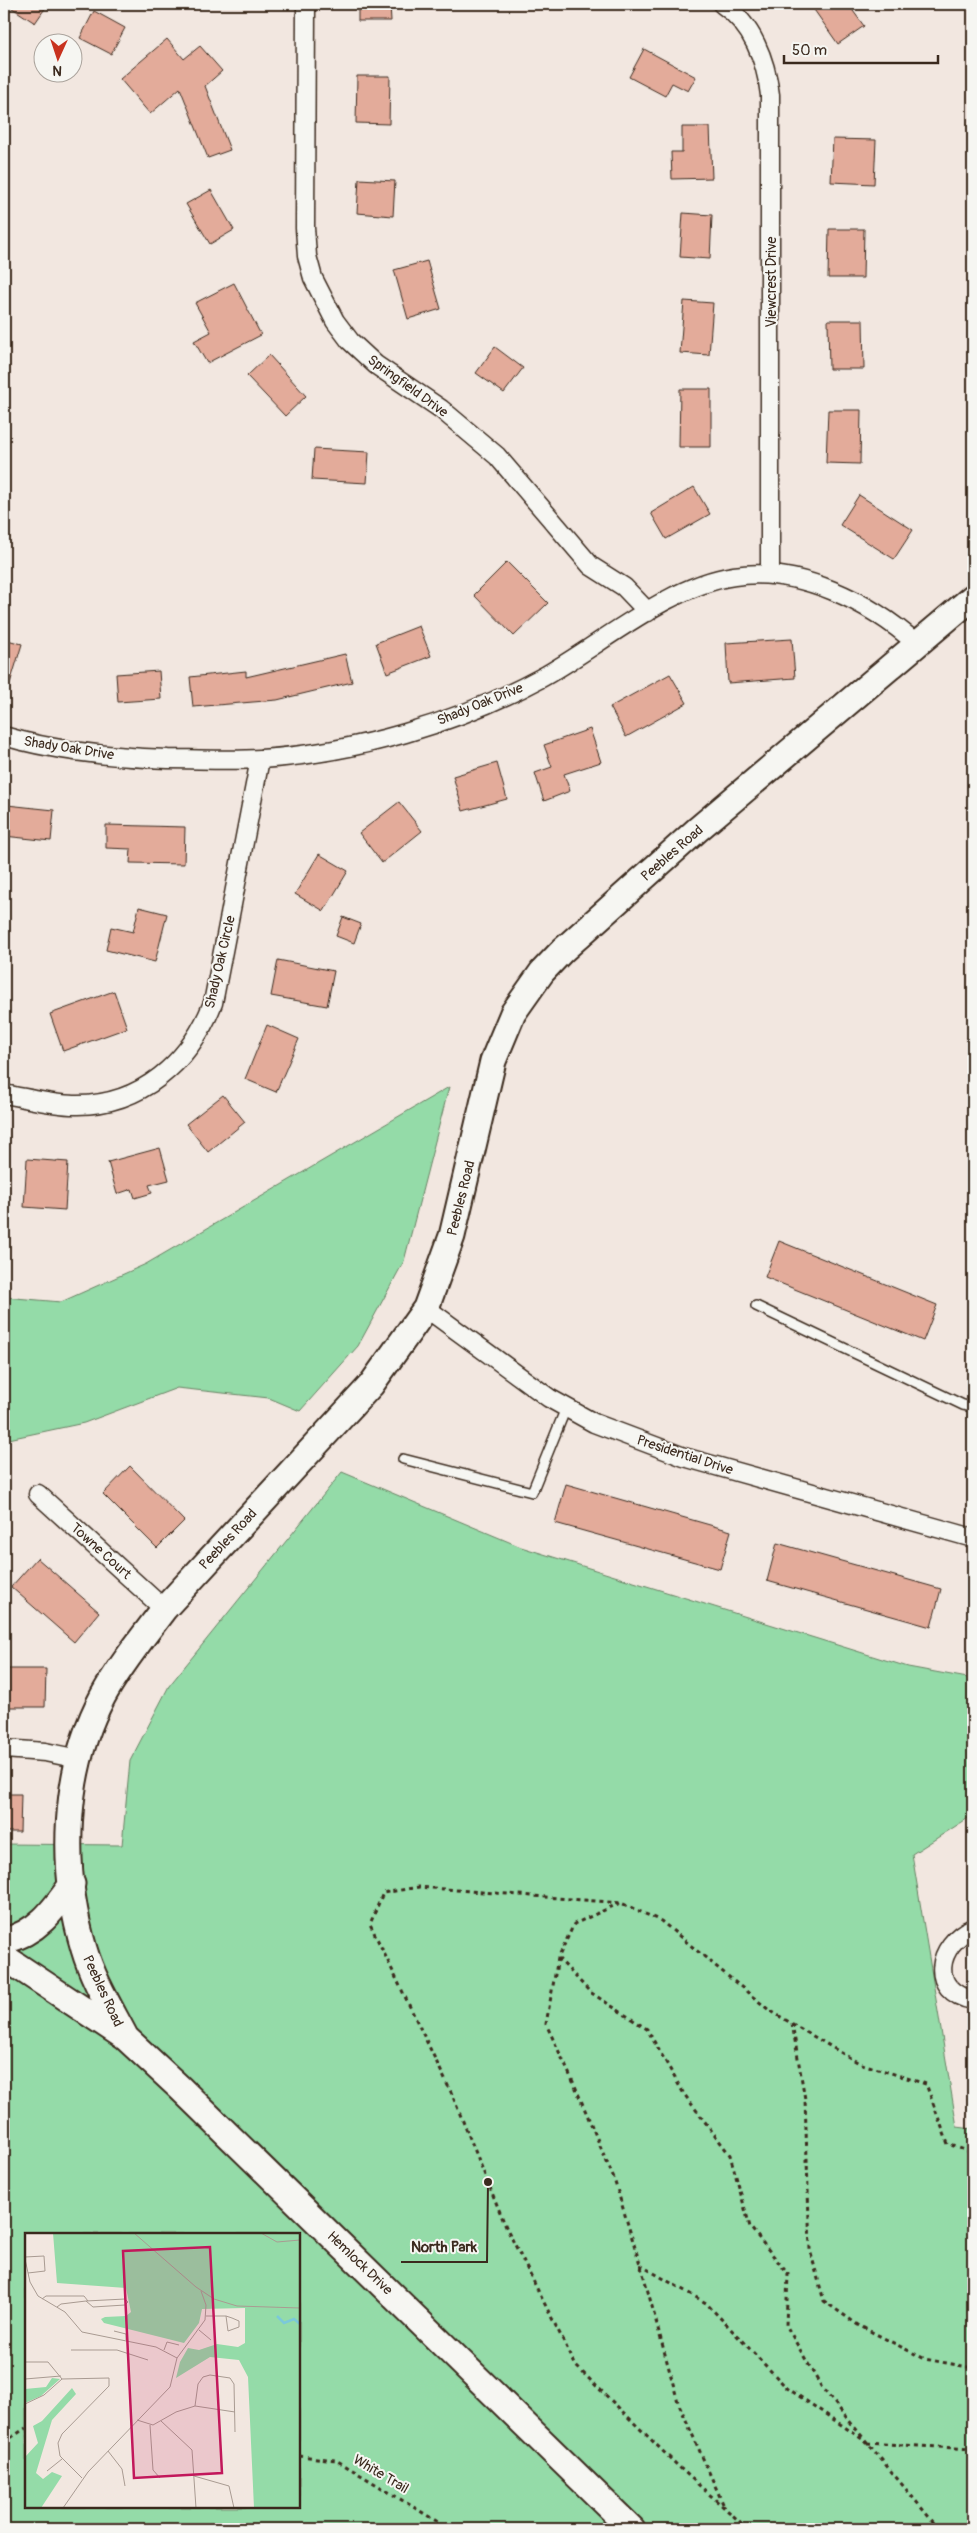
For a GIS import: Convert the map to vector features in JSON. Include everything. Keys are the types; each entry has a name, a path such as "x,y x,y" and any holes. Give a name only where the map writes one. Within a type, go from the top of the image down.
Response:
{"street":[{"name":"Springfield Drive","path":"306,4 305,228 307,256 313,278 323,302 335,321 362,354 440,408 497,456 591,566 624,587 648,612"},
{"name":"Viewcrest Drive","path":"722,4 738,19 756,45 768,76 770,95 770,575"},
{"name":"Shady Oak Drive","path":"4,736 50,747 99,754 152,758 260,759 329,751 374,741 469,710 523,688 571,662 680,592 705,583 735,576 770,575 808,583 848,597 901,630 917,644"},
{"name":"Peebles Road","path":"126,2038 96,1979 84,1949 72,1884 70,1854 72,1804 79,1759 92,1719 103,1696 135,1646 164,1609 371,1385 426,1308 452,1236 493,1062 513,1013 526,993 562,951 697,830 973,597"},
{"name":"Shady Oak Circle","path":"4,1094 74,1106 113,1102 153,1083 183,1057 206,1022 213,1003 260,759"},
{"name":"Presidential Drive","path":"426,1308 549,1398 623,1435 684,1457 973,1538"},
{"name":"Towne Court","path":"38,1494 164,1609"},
{"path":"4,1749 45,1752 79,1759"},
{"path":"4,1941 20,1937 46,1919 72,1884"},
{"path":"973,1928 960,1933 951,1943 944,1953 942,1964 948,1985 955,1993 973,2000"},
{"name":"Hemlock Drive","path":"4,1958 126,2038 280,2185 632,2529"}],"lane":[{"path":"756,1306 963,1405 973,1407"},
{"path":"404,1459 532,1492 566,1408"}],"path":[{"path":"748,2529 680,2468 576,2366 506,2227 451,2092 370,1924 382,1893 419,1887 621,1903 661,1922 770,2010 859,2063 926,2084 948,2144 973,2153"},
{"path":"621,1903 574,1924 558,1958 546,2024 575,2086 614,2180 678,2402 725,2509"},
{"path":"558,1958 590,1992 647,2029 684,2094 730,2155 750,2227 788,2274 786,2325 822,2388 938,2529"},
{"path":"792,2023 805,2099 810,2250 824,2301 858,2324 924,2359 973,2368"},
{"path":"640,2265 706,2303 788,2388 866,2443 973,2449"},
{"path":"4,2442 25,2429"},
{"name":"White Trail","path":"300,2456 336,2460 438,2522 444,2529"}],"green space":[{"path":"449,1087 404,1261 358,1346 300,1411 269,1398 177,1388 84,1423 4,1440 4,1297 61,1302 146,1264"},
{"path":"342,1472 521,1547 908,1667 973,1679 973,1815 912,1854 957,2127 973,2129 973,2529 4,2529 4,1844 122,1845 130,1761 169,1686"}],"building":[{"path":"6,4 48,4 35,23"},
{"path":"358,4 390,4 391,21 358,21"},
{"path":"810,4 848,4 864,26 838,44"},
{"path":"94,11 125,28 111,54 82,39 82,34"},
{"path":"167,39 184,59 200,46 222,71 205,86 230,150 208,158 180,88 150,114 120,79"},
{"path":"644,49 696,77 688,91 672,83 665,96 629,77"},
{"path":"357,76 390,76 389,124 356,123"},
{"path":"682,127 710,127 712,178 672,179 671,152 682,152"},
{"path":"833,139 876,140 874,184 831,182"},
{"path":"359,179 395,181 393,216 357,213"},
{"path":"211,190 234,230 210,244 186,204"},
{"path":"683,213 712,215 710,259 680,257"},
{"path":"829,229 864,229 863,278 828,278"},
{"path":"427,261 441,309 408,319 394,270"},
{"path":"234,283 261,335 207,363 194,341 211,332 195,303"},
{"path":"684,301 713,303 709,355 680,353"},
{"path":"828,320 863,320 864,369 829,369"},
{"path":"495,347 523,368 504,393 476,373"},
{"path":"269,355 306,396 285,416 247,376"},
{"path":"680,389 711,389 711,447 679,447"},
{"path":"828,410 861,410 860,464 826,463"},
{"path":"314,449 369,452 367,483 312,480"},
{"path":"694,487 710,514 666,539 651,513"},
{"path":"859,495 913,530 894,559 840,525"},
{"path":"507,562 548,603 514,636 474,595"},
{"path":"419,626 431,656 387,673 376,643"},
{"path":"4,639 22,644 8,690 4,689"},
{"path":"792,639 795,678 728,683 726,643"},
{"path":"345,654 352,682 277,700 193,707 190,677 246,671 246,677"},
{"path":"159,671 161,699 118,702 116,674"},
{"path":"670,674 687,703 626,737 610,707"},
{"path":"590,729 601,762 564,774 570,791 544,801 535,773 552,767 544,745"},
{"path":"497,763 507,799 463,811 453,776"},
{"path":"399,802 422,831 382,863 359,833"},
{"path":"7,805 54,810 51,841 4,836"},
{"path":"106,825 185,827 184,864 130,863 131,849 106,848"},
{"path":"319,854 348,871 324,911 295,894"},
{"path":"139,907 167,914 155,962 106,950 111,927 133,932"},
{"path":"343,917 361,924 354,943 336,936"},
{"path":"278,960 334,971 327,1006 271,996"},
{"path":"114,991 127,1028 63,1051 50,1014"},
{"path":"267,1025 299,1039 276,1092 245,1079"},
{"path":"223,1095 245,1122 208,1152 186,1124"},
{"path":"160,1148 169,1180 149,1185 152,1193 135,1198 132,1189 117,1194 108,1162"},
{"path":"27,1159 68,1162 65,1210 24,1207"},
{"path":"779,1241 937,1305 923,1341 765,1277"},
{"path":"130,1466 184,1521 157,1548 103,1494"},
{"path":"566,1484 731,1531 720,1569 555,1523"},
{"path":"777,1543 941,1589 931,1627 767,1581"},
{"path":"37,1558 99,1612 74,1642 11,1587"},
{"path":"4,1669 46,1669 45,1707 4,1707"},
{"path":"4,1794 21,1794 20,1832 4,1832"}],"place":[{"name":"North Park","path":"488,2182"}]}
